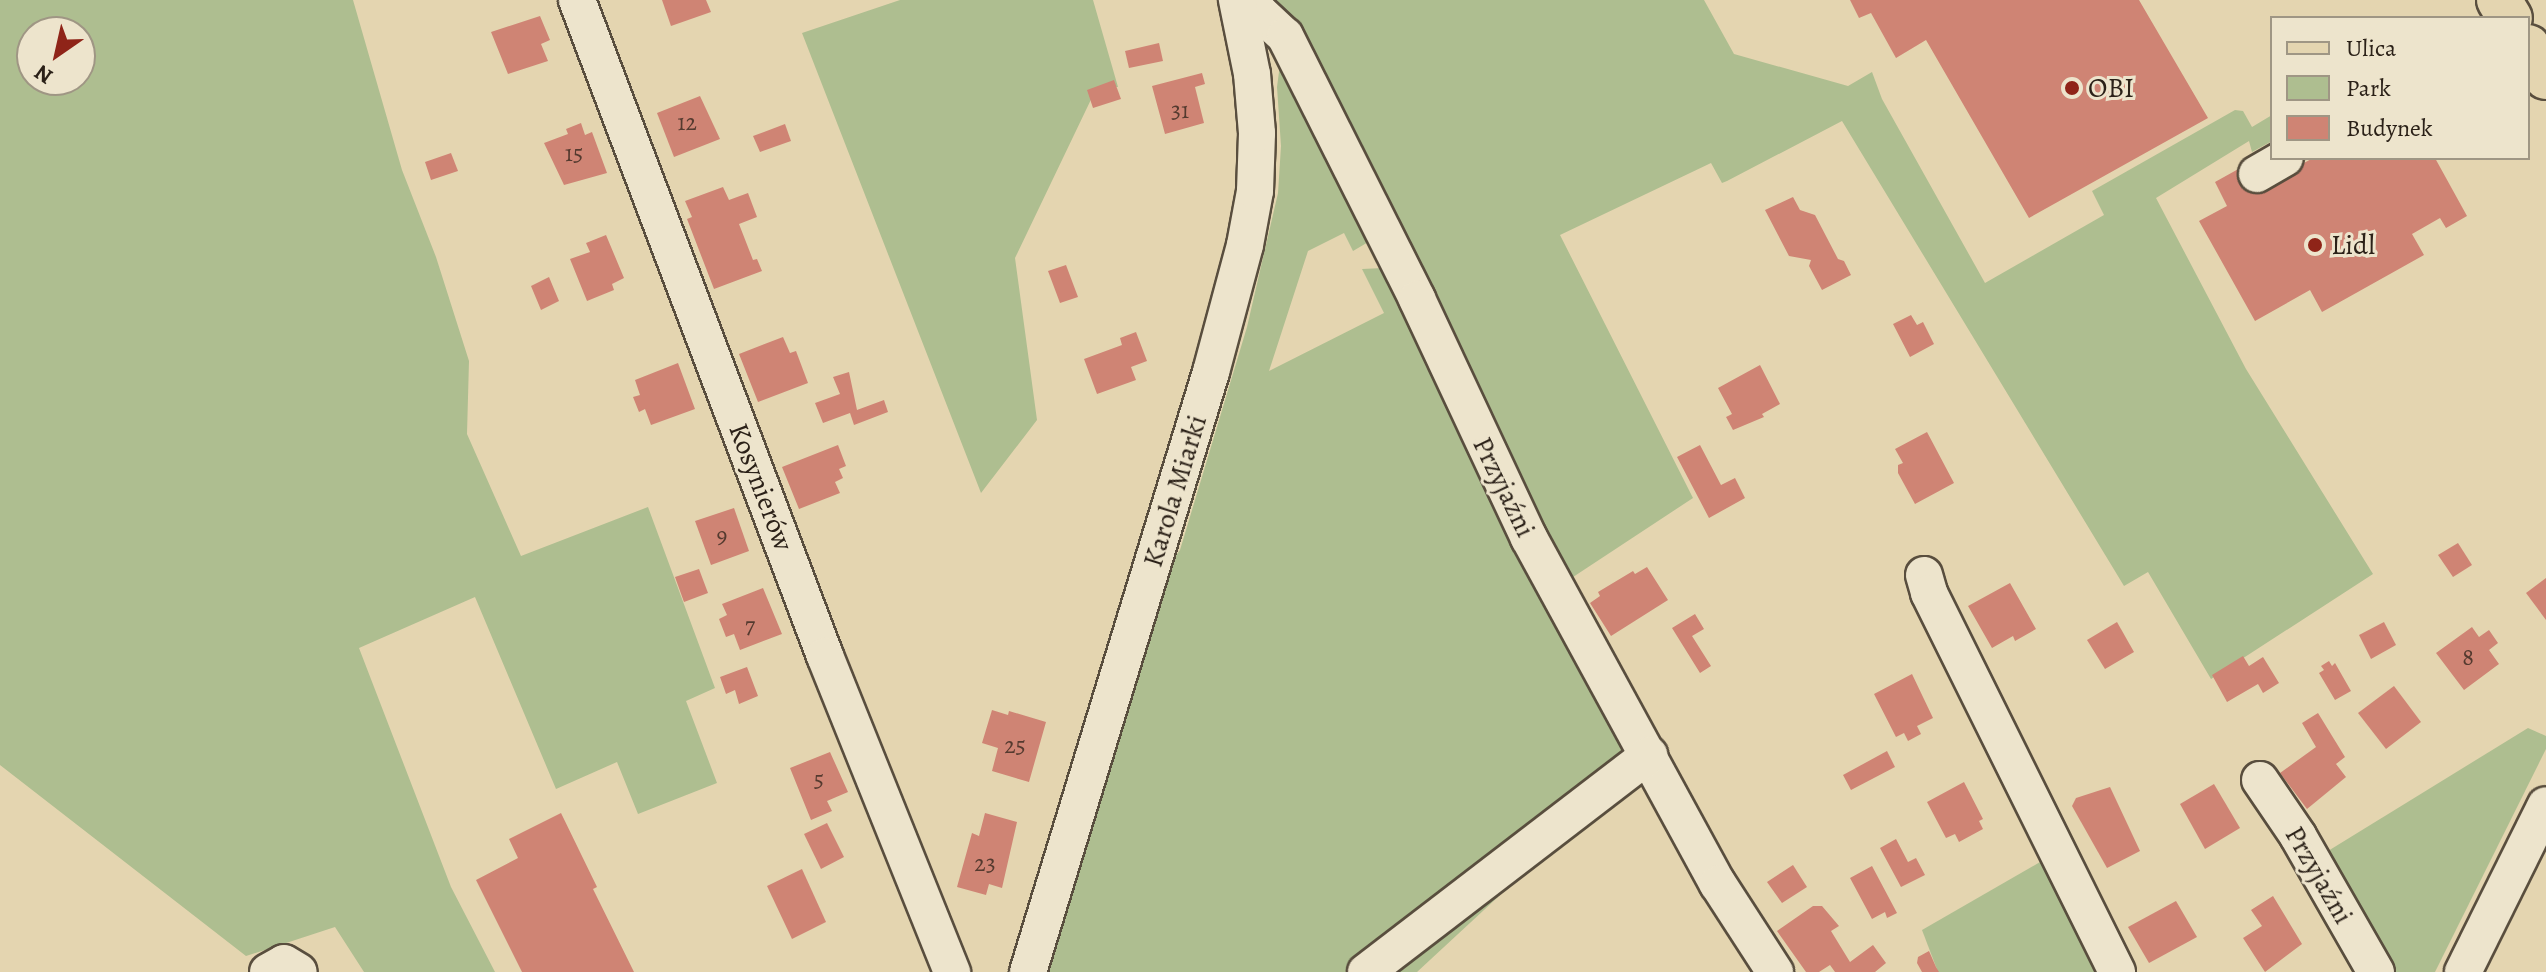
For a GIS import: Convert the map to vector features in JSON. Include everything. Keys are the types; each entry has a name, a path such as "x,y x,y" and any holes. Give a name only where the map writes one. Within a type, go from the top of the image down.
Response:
{"street":[{"name":"Kosynierów","path":"577,0 819,641 952,972"},
{"name":"Przyjaźni","path":"1238,6 1260,13 1285,36 1417,299 1529,538 1718,884 1775,972"},
{"name":"Karola Miarki","path":"1028,972 1211,372 1245,245 1255,191 1257,133 1252,74 1238,6"},
{"path":"1924,575 1929,593 2117,972"},
{"path":"1366,972 1649,755"},
{"name":"Przyjaźni","path":"2260,780 2298,836 2376,972"},
{"path":"2463,972 2536,855 2546,805"},
{"path":"268,972 284,963 299,972"}],"green space":[{"path":"0,0 353,0 402,170 436,257 469,361 467,434 521,556 648,507 715,688 686,701 717,783 638,814 617,762 556,789 475,597 359,648 451,887 495,972 364,972 335,927 246,956 0,765"},
{"path":"900,0 1093,0 1118,87 1097,87 1015,258 1037,420 981,493 802,33"},
{"path":"1272,0 1704,0 1734,54 1848,86 1872,72 1882,99 1985,283 2104,215 2092,191 2235,110 2243,111 2252,127 2270,116 2270,142 2252,152 2249,141 2156,198 2246,369 2373,574 2211,679 2148,572 2124,586 1842,121 1727,181 1722,183 1711,163 1560,235 1693,498 1567,581"},
{"path":"1282,49 1370,241 1353,251 1344,233 1308,251 1269,371 1384,313 1362,269 1383,268 1629,750 1484,873 1498,897 1417,972 1046,972 1169,565 1180,550 1247,327 1278,193 1281,146 1277,87"},
{"path":"2528,728 2546,736 2546,749 2435,972 2393,972 2328,851"},
{"path":"2047,858 2098,972 1938,972 1922,930"}],"building":[{"path":"662,0 706,0 711,12 671,26"},
{"name":"OBI","path":"1850,0 2139,0 2208,118 2029,218 1926,40 1896,58 1871,13 1859,18"},
{"path":"540,16 550,40 541,44 548,61 508,74 491,32"},
{"path":"1159,43 1163,61 1129,68 1125,51"},
{"path":"1202,73 1205,84 1195,87 1204,123 1165,134 1152,86"},
{"path":"1114,80 1121,99 1093,108 1087,90"},
{"path":"700,96 720,139 674,157 657,113"},
{"path":"581,123 585,135 592,132 607,173 564,185 544,143 568,134 566,129"},
{"path":"785,124 791,141 760,152 753,136"},
{"path":"451,153 458,171 431,180 425,162"},
{"name":"Lidl","path":"2309,160 2436,160 2467,216 2446,228 2440,218 2412,234 2424,255 2322,312 2310,290 2255,321 2199,221 2227,206 2215,182 2251,162 2264,185"},
{"path":"723,187 729,200 748,193 757,217 739,224 753,260 757,259 762,271 714,289 687,219 692,217 685,201"},
{"path":"1793,197 1800,210 1815,215 1838,259 1844,261 1851,275 1822,290 1809,266 1811,260 1789,256 1765,210"},
{"path":"606,235 624,278 612,284 614,290 587,301 570,259 590,252 586,243"},
{"path":"1066,265 1078,297 1060,303 1048,271"},
{"path":"549,277 559,301 541,310 531,286"},
{"path":"1911,315 1917,325 1923,322 1934,344 1910,357 1893,324"},
{"path":"1136,332 1147,361 1131,367 1136,380 1097,394 1084,359 1122,345 1120,338"},
{"path":"783,337 790,353 796,351 808,383 758,402 739,354"},
{"path":"678,363 695,409 651,425 645,409 639,412 633,397 640,395 635,380"},
{"path":"1760,365 1780,404 1762,414 1764,417 1733,430 1726,417 1732,414 1718,388"},
{"path":"849,372 857,410 884,400 888,412 854,425 850,413 823,423 815,403 840,394 833,377"},
{"path":"1927,432 1954,483 1915,504 1898,473 1898,465 1903,463 1895,449"},
{"path":"838,445 846,466 839,469 843,478 835,482 840,493 799,509 782,467"},
{"path":"1700,445 1721,485 1735,478 1745,498 1709,518 1677,457"},
{"path":"734,508 749,551 711,565 695,521"},
{"path":"2458,543 2472,565 2453,577 2438,555"},
{"path":"1647,567 1668,600 1611,636 1590,603 1600,596 1598,592 1633,571 1635,574"},
{"path":"699,569 708,593 684,602 675,577"},
{"path":"2546,578 2546,620 2526,593"},
{"path":"2010,583 2036,629 2015,641 2013,636 1992,648 1968,606"},
{"path":"763,588 782,634 740,650 734,634 726,637 719,619 727,615 722,604"},
{"path":"1695,614 1704,629 1692,636 1711,666 1700,673 1672,628"},
{"path":"2117,622 2134,652 2105,669 2087,640"},
{"path":"2384,622 2396,645 2371,659 2359,635"},
{"path":"2472,627 2479,637 2489,630 2498,643 2489,650 2499,664 2464,690 2436,653"},
{"path":"2243,656 2249,666 2263,657 2279,683 2263,693 2258,684 2227,702 2212,675"},
{"path":"2329,661 2332,666 2335,663 2351,691 2335,700 2319,673 2324,670 2321,666"},
{"path":"747,667 758,696 739,704 735,690 726,694 720,677"},
{"path":"1912,674 1933,718 1917,726 1921,734 1908,741 1904,733 1896,737 1874,694"},
{"path":"2394,686 2421,722 2386,749 2358,713"},
{"path":"992,710 1008,715 1009,711 1046,722 1029,782 992,771 998,748 982,743"},
{"path":"2318,713 2345,757 2336,764 2346,777 2307,809 2280,773 2316,747 2302,723"},
{"path":"1887,751 1895,767 1851,790 1843,775"},
{"path":"830,752 848,792 827,801 832,811 811,820 790,768"},
{"path":"1964,782 1983,819 1979,821 1983,829 1959,842 1955,834 1946,838 1927,802"},
{"path":"2214,784 2240,828 2205,849 2180,804"},
{"path":"2110,787 2140,851 2107,868 2072,806 2076,798"},
{"path":"561,813 597,887 593,889 634,972 522,972 476,880 518,858 509,839"},
{"path":"985,813 1017,822 1002,888 989,884 986,895 957,887 972,833 979,836"},
{"path":"827,823 844,857 821,869 804,834"},
{"path":"1896,839 1908,862 1916,858 1925,875 1901,887 1880,848"},
{"path":"1793,865 1807,887 1782,903 1767,882"},
{"path":"1872,866 1897,913 1887,918 1885,912 1872,919 1850,878"},
{"path":"802,869 826,922 792,939 767,886"},
{"path":"2273,896 2302,944 2265,972 2243,938 2262,926 2251,910"},
{"path":"2176,901 2197,937 2149,963 2128,927"},
{"path":"1813,906 1822,906 1839,926 1831,931 1850,962 1873,945 1886,963 1875,972 1835,972 1830,965 1819,972 1806,972 1777,931"},
{"path":"1929,951 1939,972 1922,972 1917,963 1918,957"}],"place":[{"name":"OBI","path":"2072,88"},
{"name":"Lidl","path":"2315,245"}]}
